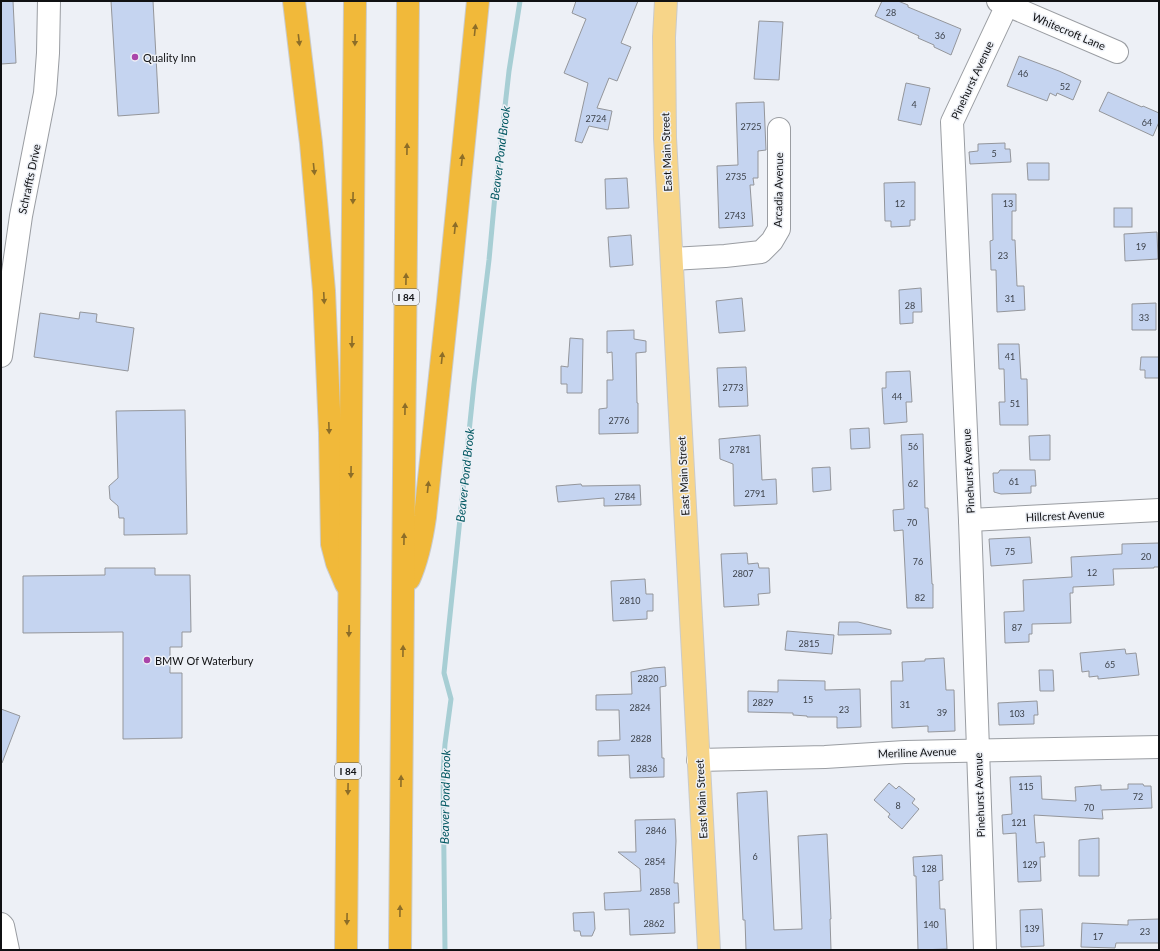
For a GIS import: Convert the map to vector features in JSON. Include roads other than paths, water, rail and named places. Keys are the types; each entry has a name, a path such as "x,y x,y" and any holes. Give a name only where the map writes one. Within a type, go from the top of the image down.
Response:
{"highway":[{"path":"294,1 312,150 324,291 332,544 337,563 350,592"},
{"name":"I 84","path":"346,950 355,1"},
{"name":"I 84","path":"400,950 408,1"},
{"path":"403,592 418,556 425,517 478,1"}],"main road":[{"name":"East Main Street","path":"666,1 664,44 665,138 709,950"}],"street":[{"name":"Schraffts Drive","path":"1,356 21,216 45,93 48,53 49,1"},
{"name":"Whitecroft Lane","path":"1003,3 1117,52"},
{"name":"Pinehurst Avenue","path":"984,950 970,520 952,122 1003,3"},
{"name":"Arcadia Avenue","path":"672,259 761,252 772,241 779,230 779,129"},
{"name":"Hillcrest Avenue","path":"970,520 1159,510"},
{"name":"Meriline Avenue","path":"698,760 825,757 905,752 1159,747"},
{"path":"1,924 3,926 8,950"}],"waterway":[{"name":"Beaver Pond Brook","path":"445,950 443,773 451,699 444,673 509,71 520,1"}],"place":[{"name":"Quality Inn","path":"135,57"},
{"name":"BMW Of Waterbury","path":"147,660"}]}
